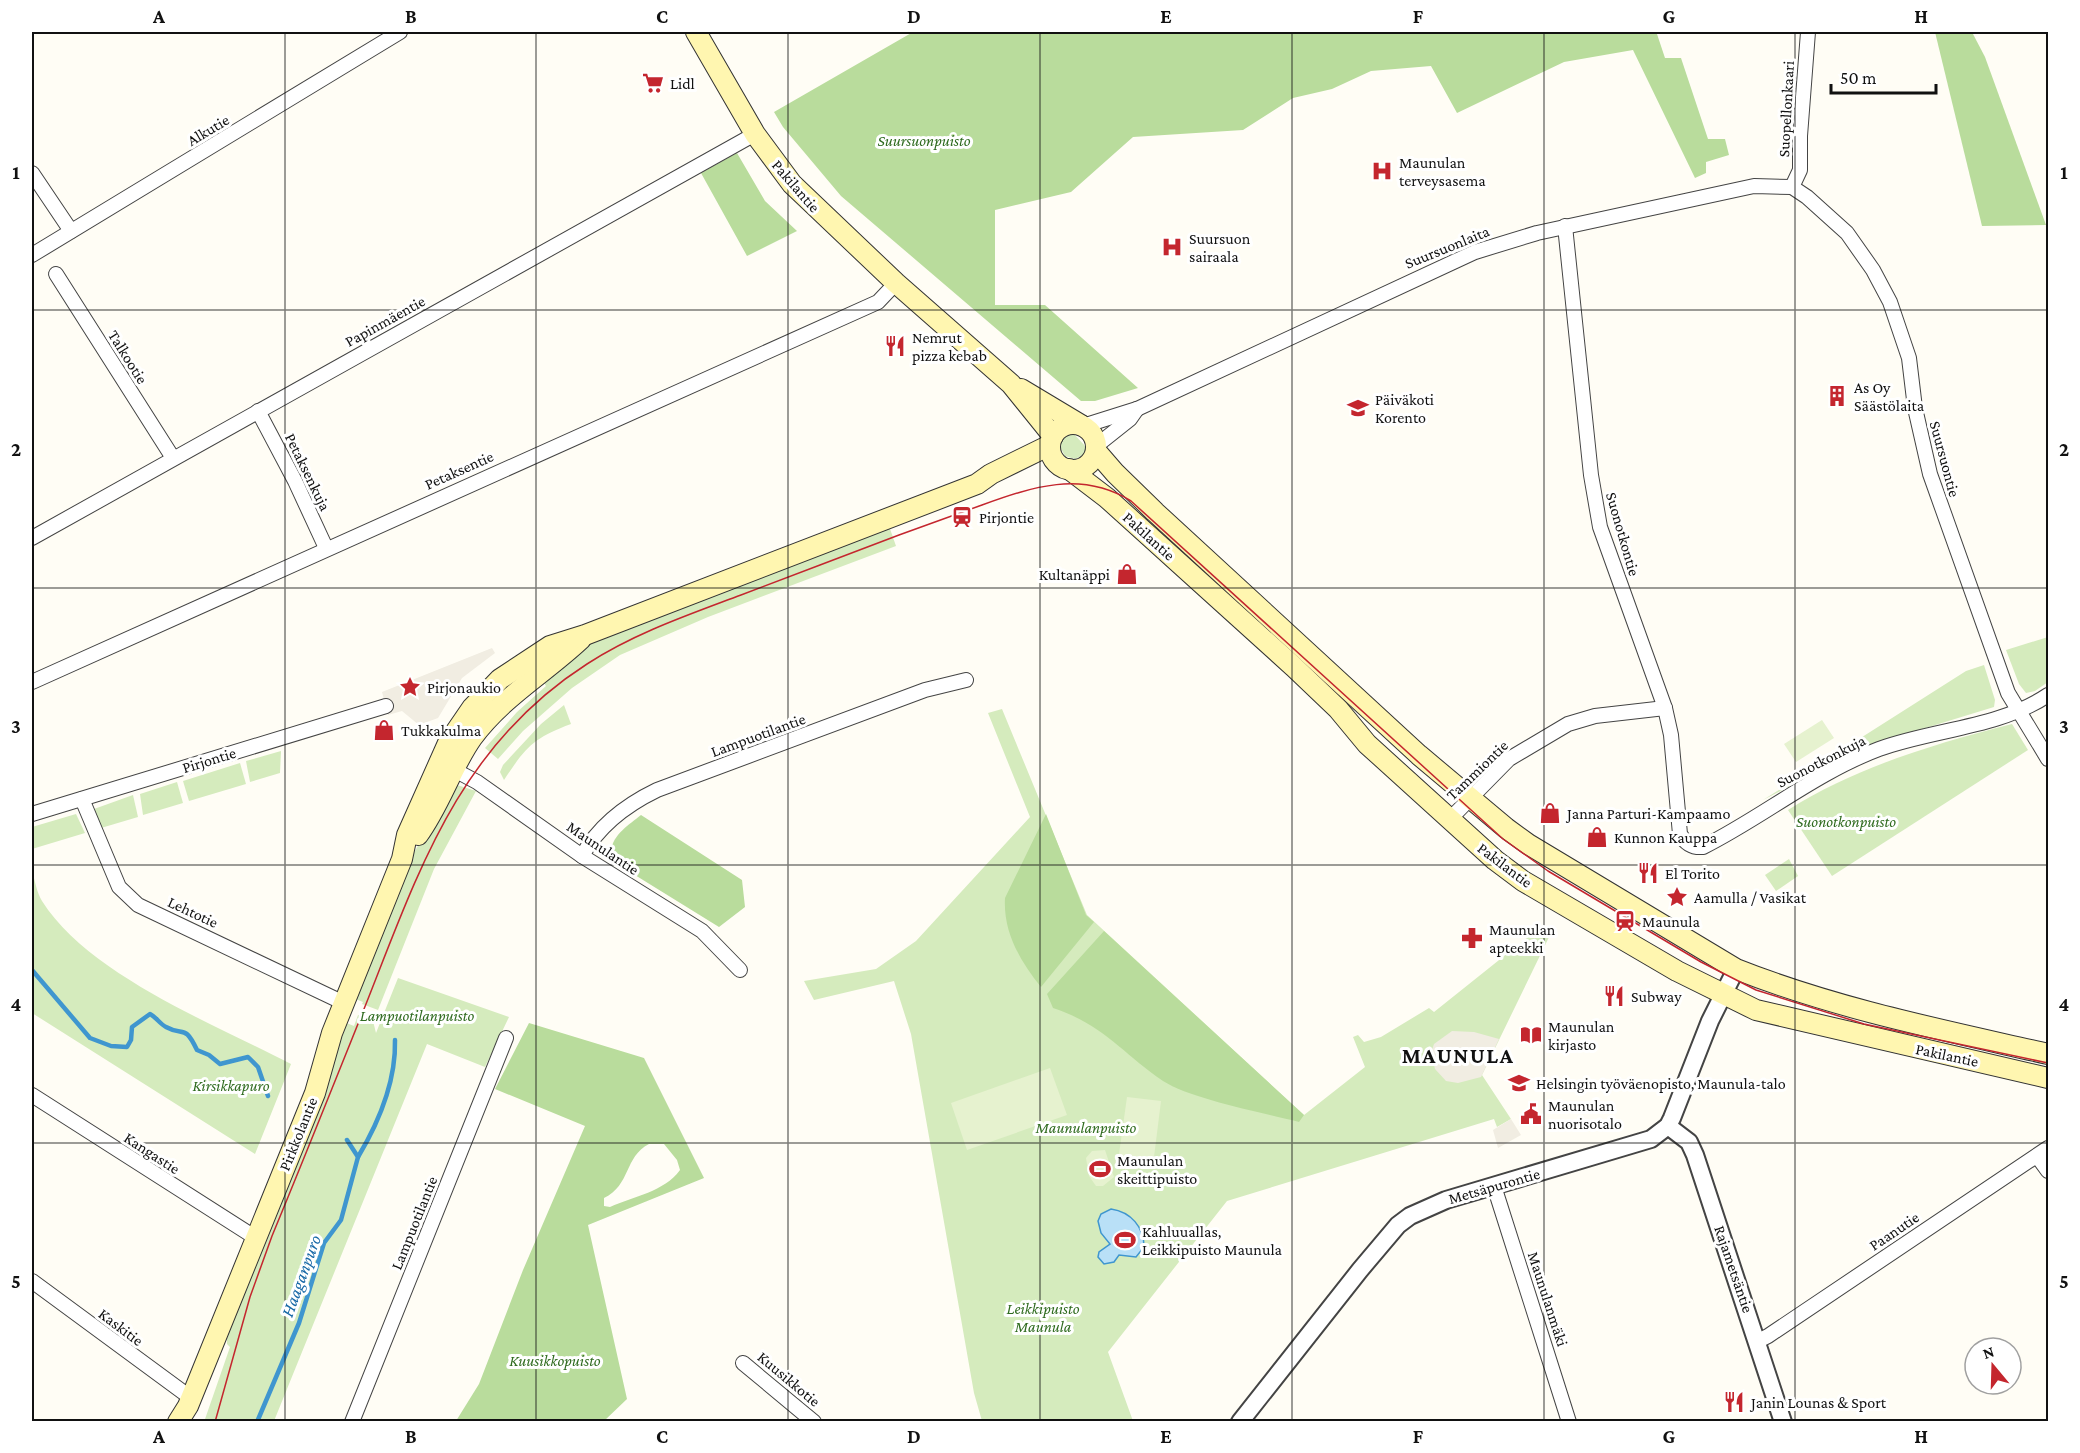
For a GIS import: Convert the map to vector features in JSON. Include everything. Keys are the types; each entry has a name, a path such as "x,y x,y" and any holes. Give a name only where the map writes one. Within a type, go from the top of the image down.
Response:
{"main road":[{"name":"Pakilantie","path":"696,32 755,134 792,184 897,284 1011,384 1052,441"},
{"name":"Pakilantie","path":"1011,384 1030,392 1082,426"},
{"path":"447,766 456,731 489,689 536,653 564,640 585,635 977,484 1064,467 1086,465 1096,448 1093,435 1082,426 1066,425 1052,441 977,484"},
{"path":"1052,441 1052,456 1064,467"},
{"name":"Pakilantie","path":"1096,448 1115,473 1155,513 1470,798 1528,844 1736,969 1867,1013 2049,1054"},
{"name":"Pakilantie","path":"1064,467 1107,498 1294,667 1338,709 1367,744 1449,820 1523,881 1723,995 1768,1015 2049,1078"},
{"name":"Pirkkolantie","path":"186,1412 315,1093 328,1045 402,859 407,835 447,766"}],"street":[{"name":"Alkutie","path":"32,255 400,32"},
{"name":"Suopellonkaari","path":"1792,187 1800,170 1800,136 1808,32"},
{"name":"Papinmäentie","path":"32,538 755,134"},
{"path":"32,173 71,231"},
{"name":"Suursuonlaita","path":"1082,426 1137,409 1442,266 1510,240 1754,186 1792,187"},
{"name":"Suursuontie","path":"1792,187 1808,197 1847,233 1873,270 1890,302 1909,358 1915,408 1930,474 2003,680 2017,710 2049,759"},
{"name":"Suonotkontie","path":"1565,226 1590,475 1599,520 1665,708 1671,735 1680,834 1684,841"},
{"name":"Talkootie","path":"56,274 173,458"},
{"name":"Petaksentie","path":"32,682 878,302 897,284"},
{"name":"Suursuonlaita","path":"1096,448 1130,419 1137,409"},
{"name":"Petaksenkuja","path":"258,411 326,548"},
{"name":"Lampuotilantie","path":"582,856 591,840 613,818 635,801 657,790 925,690 966,680"},
{"path":"2017,710 2032,705 2049,695"},
{"name":"Pirjontie","path":"32,814 386,706"},
{"name":"Tammiontie","path":"1449,820 1514,755 1568,724 1595,716 1665,708"},
{"name":"Suonotkonkuja","path":"1684,841 1695,847 1703,847 1823,775 1880,749 2017,710"},
{"name":"Maunulantie","path":"447,766 500,798 582,856 702,931 740,970"},
{"name":"Lehtotie","path":"82,799 119,886 138,905 344,1003"},
{"path":"1668,1126 1736,969"},
{"name":"Lampuotilantie","path":"352,1422 506,1038"},
{"name":"Kangastie","path":"32,1095 256,1238"},
{"name":"Metsäpurontie","path":"1240,1422 1398,1225 1437,1203 1651,1138 1668,1126"},
{"name":"Rajametsäntie","path":"1668,1126 1689,1142 1695,1155 1783,1422"},
{"path":"2043,1152 2049,1171"},
{"name":"Paanutie","path":"1758,1341 2043,1152"},
{"name":"Maunulanmäki","path":"1494,1186 1569,1422"},
{"name":"Kaskitie","path":"32,1281 186,1412"},
{"name":"Kuusikkotie","path":"743,1363 814,1422"}],"green space":[{"name":"Suursuonpuisto","path":"913,32 1674,32 1657,34 1665,58 1681,58 1708,139 1725,139 1729,155 1706,162 1706,173 1695,178 1633,50 1564,62 1457,113 1431,66 1371,71 1332,89 1293,98 1243,130 1133,137 1071,192 995,210 995,305 1045,305 1138,388 1095,401 1081,401 841,196 783,127 774,112"},
{"path":"1935,32 1973,34 1985,57 2046,225 1982,226"},
{"path":"737,153 765,201 797,231 747,256 701,173"},
{"path":"1072,432 1087,448 1083,455 1075,459 1065,456 1060,447 1064,436"},
{"path":"889,526 896,546 708,617 620,655 572,688 523,731 498,759 485,748 517,712 546,686 542,680 579,648"},
{"path":"2048,637 2048,682 2035,691 2026,693 2019,684 2006,650"},
{"name":"Suonotkonpuisto","path":"1984,665 1995,700 1994,707 1870,745 1763,800 1966,671"},
{"path":"564,705 571,724 539,739 518,759 504,780 500,772 503,765 541,724"},
{"name":"Maunulanpuisto","path":"1002,709 1087,915 1304,1115 1365,1067 1353,1037 1358,1035 1364,1042 1381,1037 1429,1008 1434,1012 1538,929 1550,935 1482,1075 1511,1119 1497,1127 1494,1119 1227,1201 1108,1352 1133,1421 982,1421 974,1393 911,1034 894,981 814,1000 804,981 876,969 916,941 1030,817 988,713"},
{"path":"1822,720 1834,738 1796,762 1784,744"},
{"name":"Suonotkonpuisto","path":"2012,724 2028,750 1832,876 1788,810 1841,781 1896,758"},
{"path":"281,751 280,773 250,782 246,761"},
{"path":"240,763 246,784 189,801 183,781"},
{"path":"177,782 183,803 143,815 140,794"},
{"path":"457,785 476,791 434,869 378,1010 362,1004 363,1002 353,998 409,860"},
{"path":"133,795 138,817 101,828 94,809"},
{"path":"76,814 85,833 32,849 32,827"},
{"path":"1046,814 1086,915 1094,922 1041,987 1014,946 1007,923 1005,898"},
{"path":"641,815 742,880 745,907 719,927 622,867 611,851 612,845 622,830"},
{"path":"1789,859 1798,876 1776,891 1765,875"},
{"name":"Kirsikkapuro","path":"32,871 42,901 63,928 90,952 121,975 155,995 291,1064 255,1154 32,1013"},
{"path":"1104,931 1304,1115 1299,1122 1209,1100 1175,1088 1149,1071 1099,1031 1053,1008 1047,994"},
{"name":"Lampuotilanpuisto","path":"398,978 509,1017 485,1067 427,1044 274,1421 204,1422 230,1347 227,1344 227,1330 344,1022 354,1026 358,1015 373,1021 376,1033"},
{"name":"Kuusikkopuisto","path":"529,1023 644,1058 704,1178 588,1225 627,1399 604,1421 456,1421 479,1384 523,1270 585,1126 495,1089","holes":["649,1144 664,1144 677,1160 680,1170 666,1184 648,1193 610,1207 604,1206 604,1198 619,1186 635,1156"]},
{"path":"1050,1068 1067,1115 967,1150 951,1103"},
{"path":"1127,1097 1161,1101 1153,1165 1118,1161"},
{"name":"Maunulan skeittipuisto","path":"1105,1150 1114,1177 1103,1186 1096,1186 1089,1176 1086,1158 1092,1151"}],"shaded area":[{"name":"Pirjonaukio","path":"492,648 495,653 462,678 438,718 419,725 402,711 388,715 382,692"},
{"path":"1452,1031 1474,1032 1499,1039 1481,1077 1458,1083 1446,1081 1435,1069 1431,1053 1434,1044"},
{"path":"1511,1119 1521,1135 1498,1148 1493,1130"}],"water":[{"name":"Kahluuallas, Leikkipuisto Maunula","path":"1111,1209 1125,1213 1135,1222 1142,1233 1144,1247 1136,1257 1119,1255 1114,1262 1104,1264 1098,1257 1099,1252 1110,1244 1101,1233 1098,1221 1101,1214"}],"waterway":[{"name":"Haaganpuro","path":"32,970 90,1038 111,1046 127,1047 131,1040 132,1027 150,1014 166,1027 186,1033 197,1050 209,1055 220,1064 248,1057 258,1067 268,1096"},
{"path":"358,1157 385,1101 393,1071 395,1040"},
{"name":"Haaganpuro","path":"257,1422 299,1323 324,1243 341,1220 358,1157 347,1140"}],"tram line":[{"path":"215,1422 250,1297 272,1236 405,906 448,814 475,772 506,733 543,697 587,664 643,634 899,535 1001,498 1038,488 1075,484 1094,486 1131,501 1503,839 1548,871 1701,962 1756,990 1864,1024 2048,1063"}],"place":[{"name":"Lidl","path":"653,83"},
{"name":"Maunulan terveysasema","path":"1382,171"},
{"name":"Suursuon sairaala","path":"1172,247"},
{"name":"Nemrut pizza kebab","path":"895,346"},
{"name":"As Oy Säästölaita","path":"1837,396"},
{"name":"Päiväkoti Korento","path":"1358,408"},
{"name":"Pirjontie","path":"962,517"},
{"name":"Kultanäppi","path":"1127,574"},
{"name":"Pirjonaukio","path":"410,687"},
{"name":"Tukkakulma","path":"384,730"},
{"name":"Janna Parturi-Kampaamo","path":"1550,813"},
{"name":"Kunnon Kauppa","path":"1597,837"},
{"name":"El Torito","path":"1648,873"},
{"name":"Aamulla / Vasikat","path":"1677,897"},
{"name":"Maunula","path":"1625,921"},
{"name":"Maunulan apteekki","path":"1472,938"},
{"name":"Subway","path":"1614,996"},
{"name":"Maunulan kirjasto","path":"1531,1035"},
{"name":"Helsingin työväenopisto, Maunula-talo","path":"1519,1083"},
{"name":"Maunulan nuorisotalo","path":"1531,1114"},
{"name":"Maunulan skeittipuisto","path":"1100,1169"},
{"name":"Kahluuallas, Leikkipuisto Maunula","path":"1125,1240"},
{"name":"Janin Lounas & Sport","path":"1734,1402"}],"district":[{"name":"MAUNULA","path":"1458,1055"}],"park label":[{"name":"Leikkipuisto Maunula","path":"1043,1317"}]}
